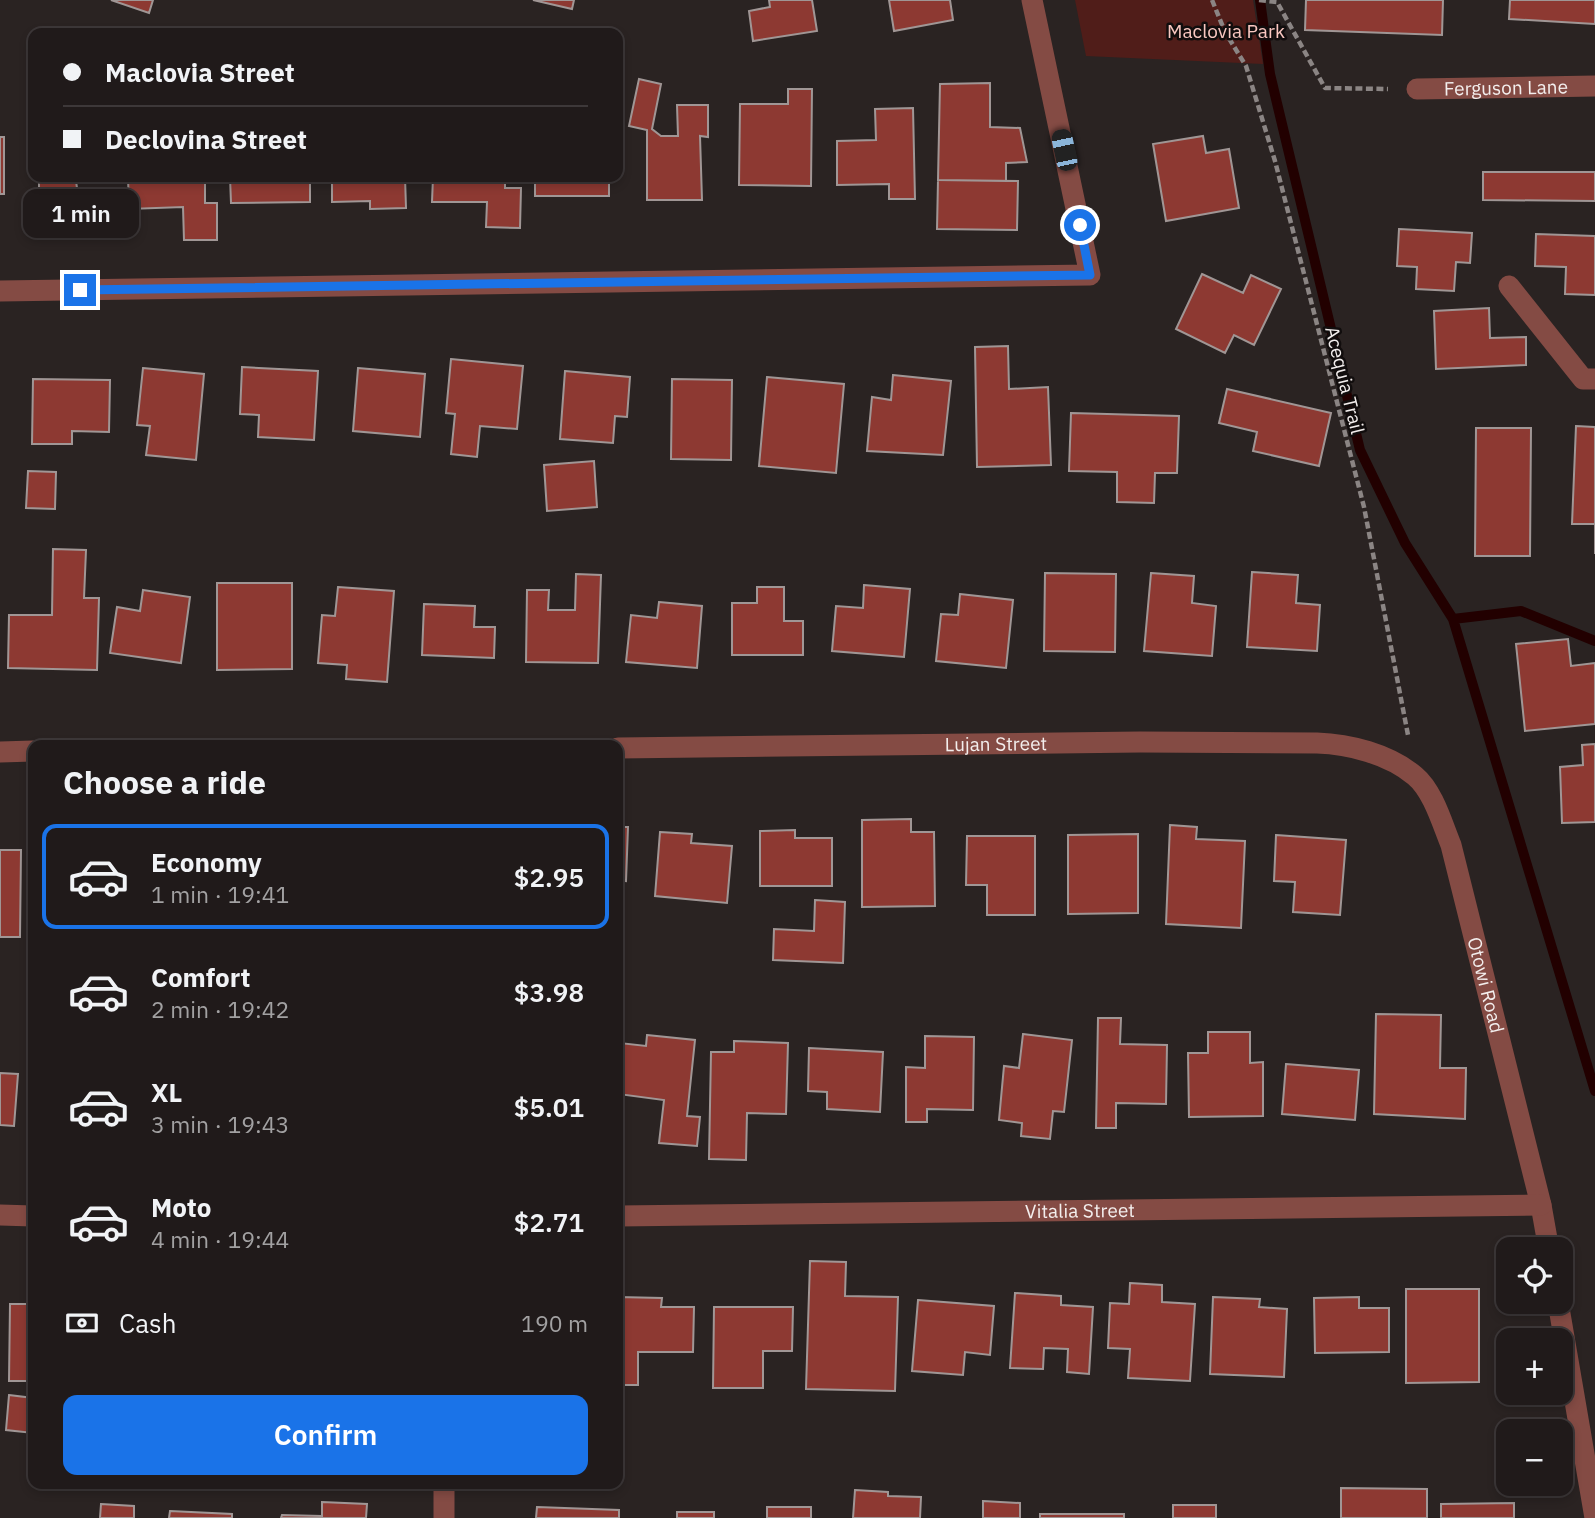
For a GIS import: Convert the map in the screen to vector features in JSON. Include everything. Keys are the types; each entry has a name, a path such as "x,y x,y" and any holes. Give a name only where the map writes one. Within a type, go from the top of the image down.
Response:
{"street":[{"path":"0,291 1090,275 1032,0"},
{"name":"Ferguson Lane","path":"1417,89 1595,86"},
{"path":"1509,286 1583,379 1595,379"},
{"name":"Lujan Street","path":"623,748 1344,744 1417,777"},
{"path":"0,752 28,751"},
{"name":"Otowi Road","path":"1417,777 1435,806 1451,845 1547,1237"},
{"name":"Vitalia Street","path":"623,1216 1541,1205"},
{"path":"0,1215 28,1216"},
{"path":"1560,1314 1595,1518"},
{"path":"444,1489 444,1518"}],"path":[{"name":"Acequia Trail","path":"1212,0 1225,32 1246,66 1275,161 1364,507 1417,777"},
{"path":"1259,0 1277,2 1325,88 1417,89"}],"green space":[{"name":"Maclovia Park","path":"1075,0 1253,0 1263,64 1086,56"}],"building":[{"path":"111,0 153,0 149,13"},
{"path":"533,0 574,0 572,9"},
{"path":"769,0 812,0 817,31 753,41 749,11 770,7"},
{"path":"889,0 950,0 953,20 894,31"},
{"path":"1306,0 1443,0 1442,35 1305,30"},
{"path":"1510,0 1595,0 1595,24 1509,19"},
{"path":"639,79 661,84 652,129 661,136 678,136 677,105 708,105 708,137 700,136 702,200 647,200 647,130 629,126"},
{"path":"990,83 990,127 1020,128 1027,162 1006,163 1006,181 938,180 940,84"},
{"path":"788,89 812,89 811,186 739,185 740,104 788,104"},
{"path":"913,108 915,199 889,199 889,184 837,185 837,141 876,140 875,109"},
{"path":"1203,136 1206,153 1229,149 1239,208 1166,221 1153,144"},
{"path":"0,137 4,137 4,194 0,194"},
{"path":"1483,172 1595,172 1595,201 1483,200"},
{"path":"938,180 1018,181 1017,230 937,229"},
{"path":"39,182 76,182 77,188 39,189"},
{"path":"128,182 205,182 205,203 217,203 217,240 184,240 183,207 129,209"},
{"path":"230,182 310,182 310,202 231,203"},
{"path":"332,182 405,182 406,208 370,209 370,201 332,202"},
{"path":"433,182 505,182 505,188 521,188 520,228 486,227 487,202 432,202"},
{"path":"535,182 609,182 609,196 535,196"},
{"path":"1399,229 1472,233 1470,263 1456,262 1454,291 1416,289 1417,267 1397,266"},
{"path":"1536,234 1595,236 1595,295 1565,294 1566,267 1535,266"},
{"path":"1202,274 1243,293 1251,275 1281,289 1254,345 1234,335 1225,353 1176,329"},
{"path":"1489,308 1490,338 1526,337 1526,365 1436,369 1434,311"},
{"path":"1008,346 1009,389 1048,387 1051,465 977,467 975,347"},
{"path":"451,359 523,366 517,429 480,426 477,457 451,454 455,414 446,413"},
{"path":"242,367 318,371 314,440 258,437 259,415 240,414"},
{"path":"143,368 204,374 196,460 146,455 150,426 137,425"},
{"path":"358,368 425,374 420,437 353,431"},
{"path":"565,371 630,377 627,417 615,416 613,443 560,439"},
{"path":"893,375 951,381 943,455 867,451 872,397 891,400"},
{"path":"767,377 844,384 836,473 759,466"},
{"path":"33,379 110,380 109,432 72,431 72,444 32,444"},
{"path":"672,379 732,380 731,460 671,459"},
{"path":"1227,389 1331,413 1319,466 1253,451 1257,432 1219,423"},
{"path":"1071,413 1179,416 1177,473 1155,473 1154,503 1117,502 1117,472 1069,471"},
{"path":"1576,426 1595,427 1595,524 1572,524"},
{"path":"1476,428 1531,428 1530,556 1475,556"},
{"path":"594,461 597,507 547,511 544,465"},
{"path":"28,471 56,472 55,509 26,508"},
{"path":"53,549 86,550 84,598 99,598 97,670 8,668 9,615 52,615"},
{"path":"1252,572 1298,575 1296,603 1320,605 1317,651 1247,647"},
{"path":"1045,573 1116,574 1115,652 1044,651"},
{"path":"1151,573 1194,576 1192,603 1216,606 1212,656 1144,651"},
{"path":"576,574 601,575 598,663 526,662 527,590 549,590 548,610 575,610"},
{"path":"217,583 292,583 292,669 217,670"},
{"path":"864,585 910,589 904,657 832,651 836,606 863,608"},
{"path":"338,587 394,591 387,682 346,679 347,665 318,663 322,615 335,616"},
{"path":"757,587 784,587 784,621 803,621 803,655 732,655 732,603 757,603"},
{"path":"143,590 190,597 181,663 110,653 117,607 140,611"},
{"path":"960,594 1013,600 1006,668 936,661 941,614 958,615"},
{"path":"659,602 702,606 697,668 626,662 631,615 657,618"},
{"path":"424,604 475,606 474,627 495,627 494,658 422,655"},
{"path":"1568,639 1571,666 1595,663 1595,724 1525,731 1516,644"},
{"path":"1595,744 1595,822 1562,823 1560,767 1583,765 1582,745"},
{"path":"911,819 911,832 934,832 935,906 862,907 862,820"},
{"path":"1170,825 1197,827 1196,839 1245,841 1241,928 1166,924"},
{"path":"623,827 628,827 626,881 623,881"},
{"path":"795,830 795,838 832,838 832,886 760,886 760,831"},
{"path":"660,832 692,834 691,843 732,846 727,903 655,896"},
{"path":"1138,834 1138,913 1068,914 1068,835"},
{"path":"1276,835 1346,840 1340,915 1293,912 1295,882 1274,881"},
{"path":"967,836 1035,836 1035,915 987,915 987,885 966,885"},
{"path":"0,850 21,850 20,937 0,937"},
{"path":"815,900 845,902 843,963 773,960 774,929 814,931"},
{"path":"1376,1014 1441,1015 1440,1068 1466,1068 1465,1119 1374,1114"},
{"path":"1098,1018 1121,1018 1120,1044 1167,1045 1166,1104 1116,1103 1116,1128 1096,1128"},
{"path":"1208,1032 1250,1032 1250,1063 1263,1062 1263,1116 1189,1117 1188,1053 1208,1053"},
{"path":"1023,1034 1072,1040 1064,1112 1053,1111 1050,1139 1021,1136 1022,1123 999,1120 1004,1066 1019,1068"},
{"path":"647,1035 695,1040 687,1116 700,1117 697,1146 659,1143 664,1100 623,1095 623,1043 646,1046"},
{"path":"925,1036 974,1037 973,1110 927,1109 927,1122 906,1122 906,1067 925,1068"},
{"path":"734,1041 788,1043 786,1114 747,1113 746,1160 709,1159 711,1052 734,1052"},
{"path":"809,1048 883,1052 880,1112 827,1109 827,1092 808,1091"},
{"path":"1286,1064 1359,1070 1355,1120 1282,1114"},
{"path":"0,1073 18,1074 14,1126 0,1125"},
{"path":"810,1261 846,1262 845,1296 898,1297 895,1391 806,1389"},
{"path":"1130,1283 1162,1285 1162,1302 1195,1304 1190,1381 1128,1378 1130,1349 1108,1348 1110,1303 1129,1304"},
{"path":"1406,1289 1479,1289 1479,1382 1406,1383"},
{"path":"1015,1293 1061,1296 1061,1305 1093,1307 1089,1374 1067,1372 1068,1349 1044,1348 1043,1369 1010,1368"},
{"path":"623,1297 662,1298 661,1307 694,1307 693,1352 638,1352 638,1385 623,1385"},
{"path":"1213,1297 1260,1299 1259,1307 1287,1309 1284,1377 1210,1374"},
{"path":"1359,1297 1359,1308 1389,1308 1389,1352 1315,1353 1314,1298"},
{"path":"918,1300 994,1306 990,1355 965,1352 963,1375 912,1371"},
{"path":"10,1304 28,1304 28,1381 9,1381"},
{"path":"714,1307 793,1307 792,1351 763,1351 763,1388 713,1388"},
{"path":"9,1395 28,1397 28,1432 6,1430"},
{"path":"1341,1488 1427,1489 1427,1518 1341,1518"},
{"path":"855,1490 888,1492 888,1496 921,1497 920,1518 853,1518"},
{"path":"983,1501 1020,1503 1020,1518 983,1518"},
{"path":"322,1502 367,1504 366,1518 281,1518 282,1515 322,1516"},
{"path":"1514,1503 1514,1518 1441,1518 1441,1504"},
{"path":"101,1504 134,1506 134,1518 100,1518"},
{"path":"1173,1505 1216,1505 1216,1518 1173,1518"},
{"path":"537,1507 619,1510 619,1518 536,1518"},
{"path":"767,1507 811,1507 811,1518 767,1518"},
{"path":"170,1511 232,1514 232,1518 169,1518"},
{"path":"677,1512 714,1512 714,1518 677,1518"},
{"path":"1040,1514 1124,1514 1124,1518 1040,1518"}],"waterway":[{"path":"1260,0 1270,74 1360,450 1405,543 1453,619 1595,1091"},
{"path":"1453,619 1521,611 1595,641"}],"route":[{"path":"80,290 1090,275 1080,225"}]}
